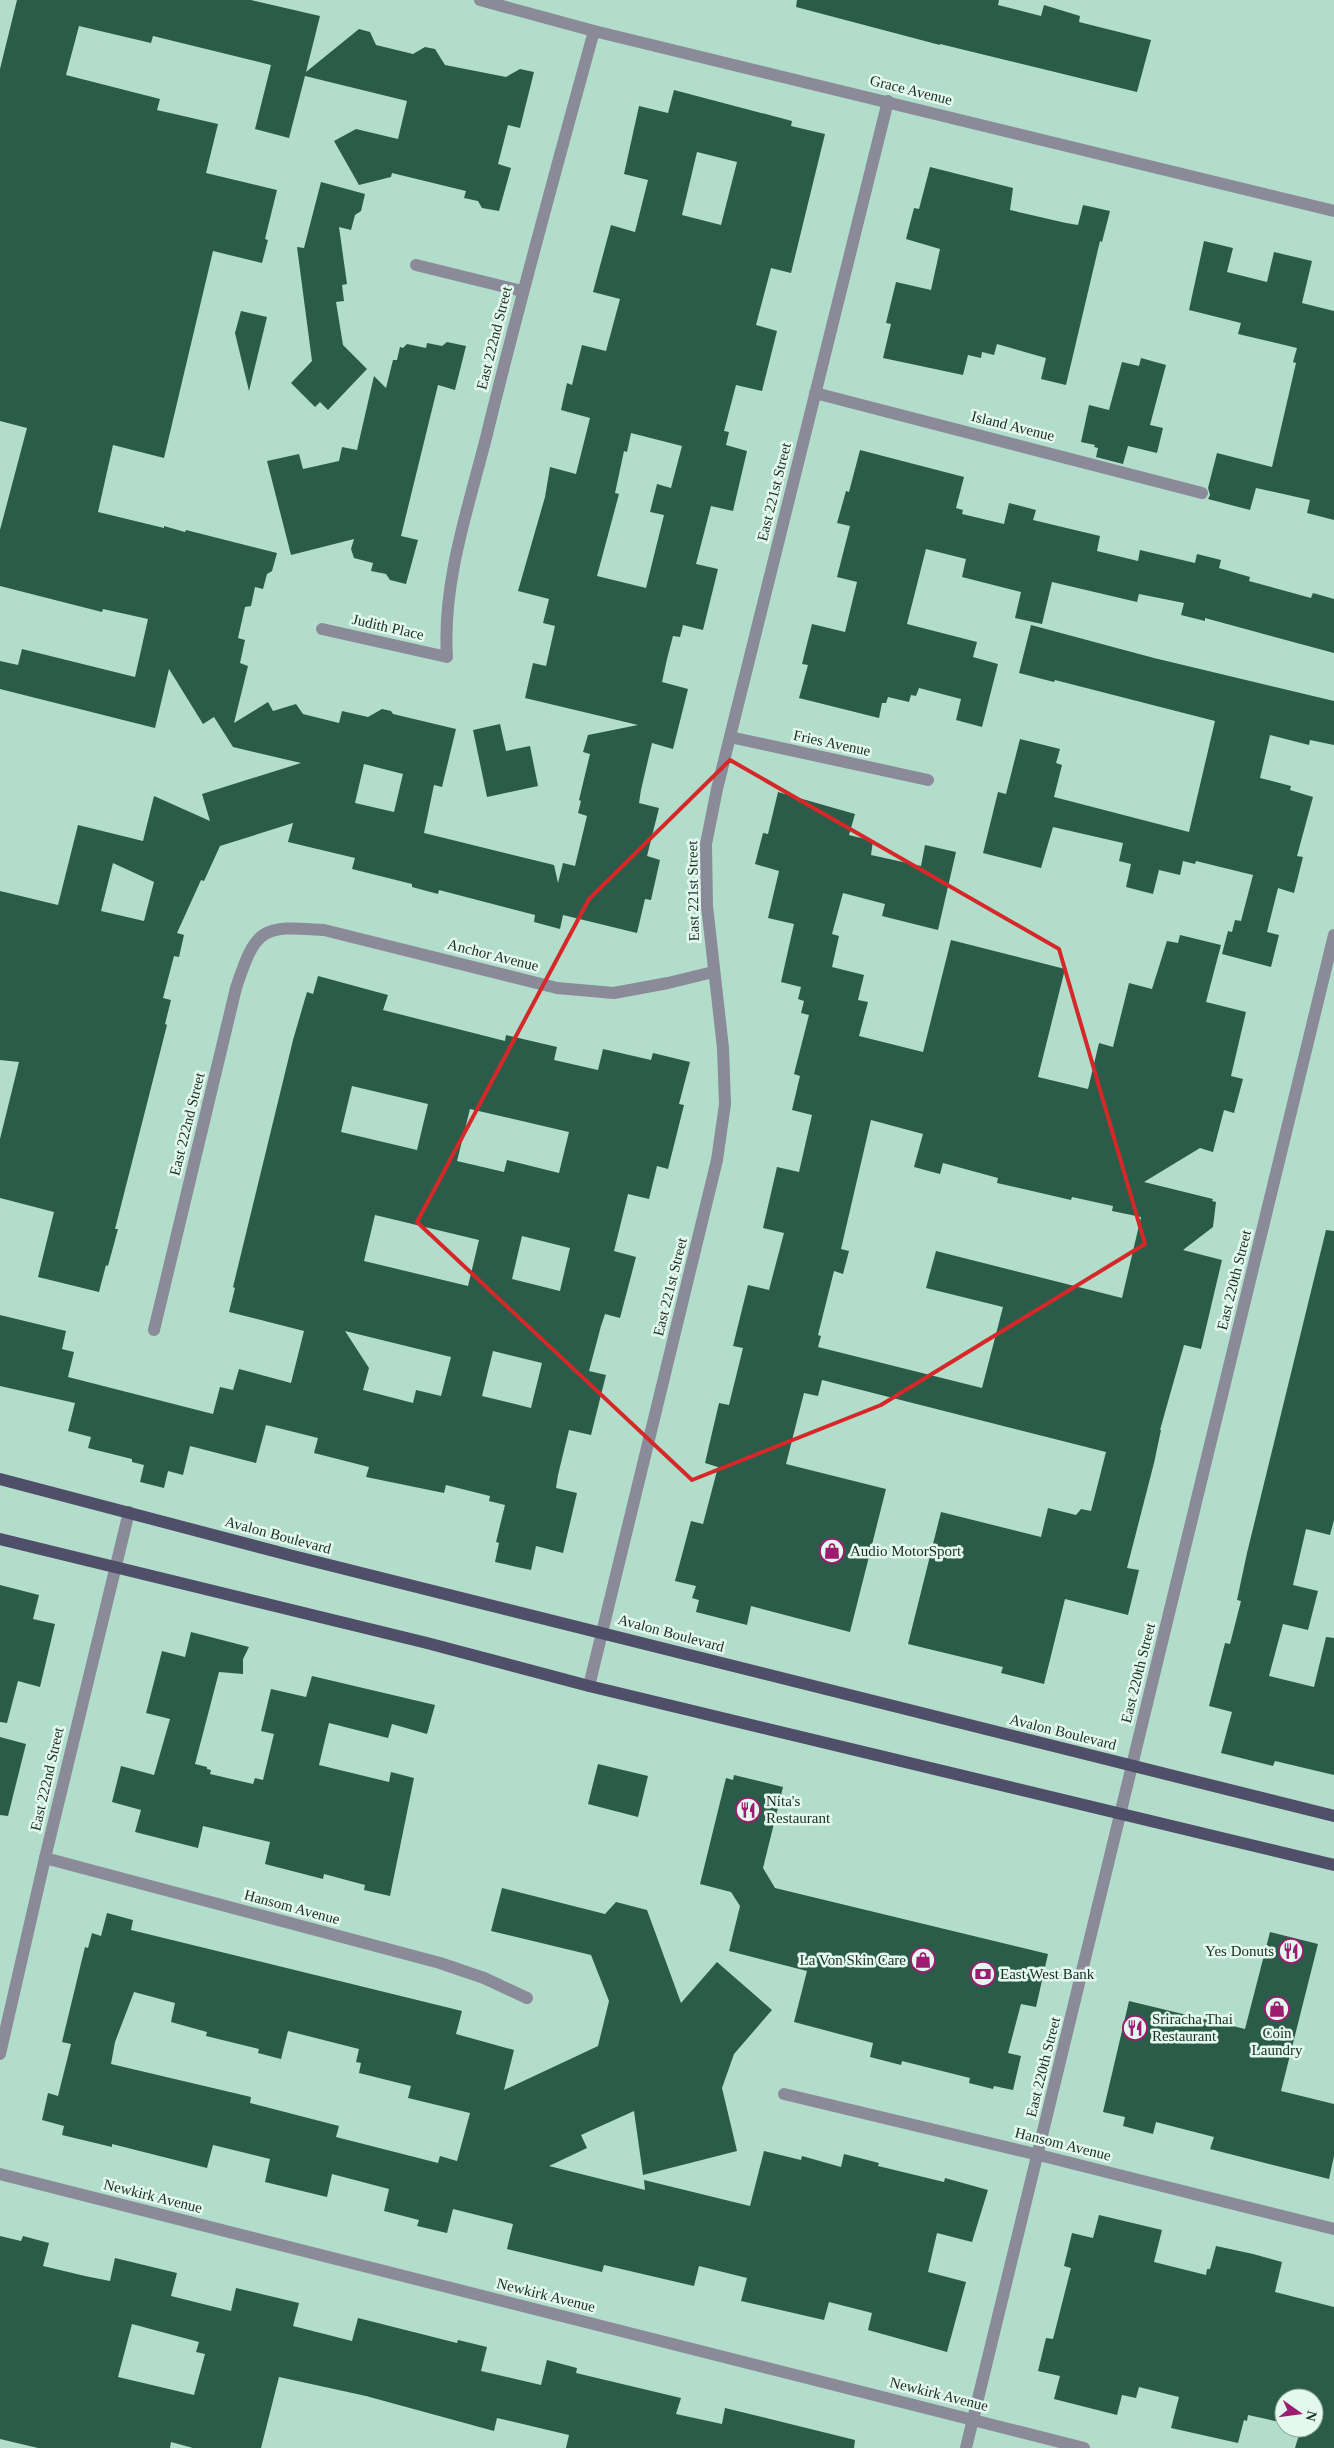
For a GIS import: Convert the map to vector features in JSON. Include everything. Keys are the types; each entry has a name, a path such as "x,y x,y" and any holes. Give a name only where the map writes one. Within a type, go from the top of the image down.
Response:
{"main road":[{"name":"Avalon Boulevard","path":"0,1479 293,1556 1334,1816"},
{"path":"0,1539 428,1643 589,1686 1121,1812 1334,1866"}],"street":[{"name":"Grace Avenue","path":"480,0 594,31 1334,211"},
{"name":"East 222nd Street","path":"447,657 445,627 454,565 522,291 594,31"},
{"name":"East 221st Street","path":"589,1686 717,1160 725,1104 723,1048 707,906 706,844 730,737 888,101"},
{"path":"416,265 522,291"},
{"name":"Island Avenue","path":"815,393 1202,493"},
{"name":"Judith Place","path":"322,629 447,657"},
{"name":"Fries Avenue","path":"730,737 928,780"},
{"name":"Anchor Avenue","path":"266,932 287,927 324,930 557,988 614,992 668,983 713,972"},
{"name":"East 222nd Street","path":"154,1330 236,988 248,953 266,932"},
{"name":"East 220th Street","path":"966,2448 1039,2155 1334,935"},
{"name":"East 222nd Street","path":"0,2054 44,1858 129,1512"},
{"name":"Hansom Avenue","path":"44,1858 440,1963 484,1978 528,1998"},
{"name":"Hansom Avenue","path":"784,2094 1039,2155 1334,2229"},
{"name":"Newkirk Avenue","path":"0,2174 1084,2448"}],"highlighted area":[{"path":"730,760 1059,949 1145,1244 881,1405 692,1480 417,1222 589,899"}],"building":[{"path":"17,0 251,0 320,16 306,72 359,29 370,32 376,45 413,54 425,47 435,49 445,65 506,77 520,69 534,72 520,128 508,125 498,164 511,168 499,211 482,208 478,201 464,198 466,191 392,173 391,177 359,185 334,141 356,129 398,139 407,101 305,76 289,138 255,129 271,65 153,36 151,43 79,26 66,75 160,99 157,110 218,124 206,173 277,190 265,239 268,240 262,263 213,251 164,458 113,445 98,512 164,528 164,526 185,532 186,530 277,553 272,571 267,574 263,589 255,587 251,606 245,607 238,638 245,640 240,663 248,666 234,723 268,702 273,711 296,704 303,714 339,723 342,711 368,717 382,709 391,711 393,714 456,729 442,787 434,785 424,833 554,865 558,883 563,863 575,866 587,816 578,813 581,801 579,800 590,754 583,752 588,735 638,725 525,698 533,663 546,666 555,626 543,623 549,599 518,591 545,497 550,467 576,474 590,418 561,410 567,383 572,385 582,345 606,351 620,299 593,292 611,225 635,232 648,180 624,174 639,106 668,113 674,90 792,121 791,126 825,134 791,273 771,268 756,325 777,331 762,391 736,385 724,431 729,432 726,445 747,451 733,511 711,506 696,564 718,569 703,630 683,625 680,637 673,636 667,659 662,682 688,689 673,749 652,743 641,790 639,803 659,808 647,856 660,860 651,900 645,899 637,933 563,915 560,929 534,922 535,915 439,890 438,894 412,887 412,884 352,869 355,858 288,842 293,823 220,846 204,881 201,880 177,933 184,935 179,957 174,956 163,998 171,1000 165,1024 167,1025 115,1229 118,1229 99,1292 38,1277 54,1212 0,1198 0,1139 19,1062 0,1060 0,891 58,905 78,825 143,841 154,796 210,821 202,794 301,763 233,747 214,717 203,724 169,669 155,728 0,689 0,661 18,665 22,649 135,677 148,619 103,609 102,612 0,586 0,530 27,428 0,421 0,69","holes":["697,152 737,162 721,225 682,215","631,433 682,446 671,488 657,484 650,512 664,515 646,588 597,576 619,494 615,493 624,451 627,452","364,764 403,774 394,812 355,803","113,863 154,882 144,921 101,911"]},
{"path":"797,0 999,0 998,5 1041,16 1044,5 1080,16 1079,22 1151,40 1137,92 940,45 796,7"},
{"path":"930,167 1013,188 1010,210 1078,225 1083,205 1110,211 1102,242 1100,241 1066,385 1041,379 1046,358 997,344 994,355 982,352 981,358 968,355 963,375 883,358 891,324 886,323 896,282 931,290 940,249 906,239 914,208 919,209"},
{"path":"321,182 365,194 361,211 355,215 351,230 339,227 347,284 342,285 344,301 336,302 343,345 367,369 328,410 320,402 315,407 291,383 312,361 297,247 304,248"},
{"path":"1204,241 1233,248 1227,272 1267,282 1274,252 1312,261 1302,303 1334,311 1334,520 1307,513 1310,500 1256,488 1250,510 1208,499 1210,495 1208,488 1217,453 1272,467 1296,363 1293,362 1297,348 1238,334 1241,323 1189,310"},
{"path":"241,311 267,317 249,391 235,333"},
{"path":"447,342 466,346 455,390 438,385 401,536 418,540 406,584 390,580 386,574 371,571 373,563 354,558 351,549 354,539 291,555 267,461 299,454 303,469 339,461 342,447 357,450 374,376 386,388 393,360 397,360 400,347 403,348 407,344 426,348 427,343 442,346"},
{"path":"1141,358 1166,365 1150,425 1163,428 1157,453 1128,446 1123,464 1096,457 1098,448 1094,447 1095,445 1081,442 1089,405 1109,410 1122,362 1139,366"},
{"path":"860,450 964,477 956,508 963,510 962,514 1004,524 1009,503 1036,510 1033,520 1100,536 1097,551 1138,561 1140,550 1195,563 1197,554 1221,560 1219,568 1250,577 1249,581 1311,598 1313,593 1334,599 1334,653 1205,618 1205,621 1181,615 1184,603 1139,594 1137,602 1052,582 1042,624 1015,618 1021,592 962,577 966,559 926,549 907,624 977,642 973,657 998,664 982,727 956,720 961,699 919,688 916,696 911,695 909,702 888,697 886,703 882,703 879,718 799,698 808,665 802,664 812,624 845,632 857,582 837,577 850,526 837,523 846,491 849,492"},
{"path":"1031,625 1154,658 1334,701 1334,745 1310,740 1309,745 1270,735 1260,778 1291,786 1290,790 1313,797 1297,856 1303,857 1294,893 1278,888 1267,932 1279,935 1271,967 1222,954 1228,931 1232,932 1235,920 1241,921 1253,875 1196,861 1195,864 1183,861 1180,875 1159,870 1153,894 1126,887 1131,864 1119,861 1123,843 1053,827 1041,868 983,853 998,792 1006,794 1020,739 1060,749 1056,763 1062,765 1054,797 1189,832 1215,721 1055,680 1054,682 1019,673"},
{"path":"500,724 506,751 530,746 538,786 487,797 473,730"},
{"path":"778,792 855,814 849,835 873,841 871,855 921,866 925,845 956,852 938,930 882,916 885,904 843,893 832,934 839,936 832,967 864,975 858,1000 868,1002 859,1036 923,1052 951,940 1065,969 1038,1077 1088,1089 1099,1043 1113,1047 1129,983 1152,989 1167,941 1178,943 1180,935 1221,945 1206,1002 1246,1012 1231,1076 1243,1079 1234,1113 1224,1110 1213,1152 1200,1148 1144,1182 1213,1199 1212,1201 1216,1202 1213,1227 1183,1250 1222,1260 1201,1349 1184,1345 1160,1430 1154,1463 1127,1568 1139,1570 1128,1615 1065,1599 1044,1684 1001,1673 1003,1667 908,1644 941,1512 1041,1537 1048,1508 1076,1515 1081,1509 1091,1511 1106,1452 822,1380 818,1396 804,1393 786,1464 886,1489 850,1632 751,1606 747,1625 696,1612 699,1600 692,1598 696,1586 675,1581 691,1521 703,1524 718,1467 705,1463 719,1403 729,1405 743,1348 733,1346 748,1285 769,1290 784,1233 763,1228 777,1167 799,1172 812,1115 792,1110 800,1076 794,1074 809,1015 801,1013 804,1001 798,999 801,987 781,982 794,924 768,918 779,871 755,864 763,833 768,834","holes":["871,1120 923,1134 914,1167 940,1174 943,1163 998,1178 997,1183 1071,1200 1072,1197 1113,1206 1112,1211 1141,1217 1122,1298 936,1251 926,1288 1003,1307 982,1388 818,1347 821,1336 818,1335 834,1271 843,1274 849,1251 841,1249"]},
{"path":"318,976 388,995 383,1010 505,1041 506,1035 557,1047 554,1060 598,1070 603,1049 651,1060 653,1053 690,1062 679,1104 684,1105 668,1169 657,1166 649,1199 628,1194 614,1251 636,1257 620,1318 605,1314 589,1371 606,1375 591,1435 569,1430 556,1488 577,1493 563,1553 536,1546 531,1570 495,1562 499,1543 496,1542 505,1505 489,1501 490,1496 446,1485 444,1493 366,1477 369,1467 314,1453 318,1438 266,1425 256,1463 190,1446 183,1475 168,1471 164,1488 140,1482 144,1465 132,1462 132,1459 88,1448 91,1437 68,1431 75,1403 0,1386 0,1315 66,1331 62,1349 74,1352 68,1377 213,1414 220,1387 233,1390 239,1369 291,1383 304,1331 229,1312 235,1288 233,1287 293,1040 307,992 313,994","holes":["352,1086 428,1104 417,1150 341,1132","470,1109 569,1132 559,1173 507,1160 504,1172 457,1161","375,1215 479,1240 468,1286 364,1261","522,1236 570,1248 560,1291 512,1279","345,1331 451,1357 441,1396 416,1390 413,1403 363,1390 369,1368","493,1351 542,1363 531,1408 482,1396"]},
{"path":"1326,1230 1334,1231 1334,1520 1330,1535 1306,1529 1293,1585 1318,1591 1308,1630 1283,1624 1269,1676 1314,1687 1326,1637 1334,1638 1334,1775 1275,1761 1273,1766 1221,1753 1232,1712 1209,1706 1225,1643 1230,1644 1241,1601 1237,1600 1247,1553"},
{"path":"0,1585 39,1595 33,1619 55,1624 40,1687 18,1681 7,1723 0,1722"},
{"path":"191,1632 249,1647 243,1659 243,1674 219,1672 195,1764 207,1767 207,1769 211,1770 210,1774 253,1784 255,1778 263,1780 274,1734 261,1731 271,1689 306,1697 312,1676 435,1705 427,1734 392,1724 388,1738 329,1723 319,1765 389,1782 391,1772 414,1778 390,1896 364,1890 365,1885 324,1874 323,1879 265,1864 270,1842 203,1826 198,1848 135,1832 141,1810 112,1802 121,1766 154,1775 170,1719 146,1713 162,1651 185,1657"},
{"path":"0,1737 26,1744 8,1816 0,1815"},
{"path":"598,1764 648,1776 638,1817 588,1804"},
{"path":"734,1775 783,1787 763,1868 775,1888 1048,1954 1036,2007 1021,2004 1008,2053 1021,2056 1013,2090 994,2086 993,2089 969,2083 970,2078 902,2061 901,2065 870,2057 873,2043 794,2022 807,1971 729,1951 740,1906 731,1892 700,1884 726,1778 733,1780"},
{"path":"502,1888 605,1914 616,1902 647,1910 681,2003 717,1962 772,2010 734,2054 722,2088 737,2151 643,2175 634,2111 581,2135 587,2148 549,2166 645,2190 644,2180 750,2206 764,2151 801,2160 802,2156 841,2167 844,2154 879,2163 878,2166 944,2182 945,2178 988,2190 972,2242 937,2233 928,2272 966,2282 947,2352 868,2330 872,2313 829,2302 824,2320 741,2301 747,2278 699,2266 694,2286 604,2265 602,2272 507,2249 513,2224 453,2209 447,2233 417,2226 419,2220 384,2211 389,2189 332,2174 327,2197 265,2182 270,2159 213,2145 207,2168 112,2144 112,2147 62,2135 64,2126 42,2120 48,2093 58,2096 71,2044 62,2042 85,1947 88,1948 92,1933 101,1936 107,1913 133,1920 131,1930 462,2011 456,2034 514,2050 504,2090 598,2046 609,2001 591,1955 491,1931","holes":["134,1992 175,2003 171,2022 207,2032 206,2036 259,2049 258,2053 281,2059 288,2031 359,2049 356,2062 361,2063 359,2073 411,2086 408,2098 470,2113 457,2161 440,2156 438,2163 336,2137 339,2126 250,2103 251,2097 111,2064 115,2042"]},
{"path":"1270,1932 1318,1944 1281,2091 1334,2104 1334,2156 1329,2179 1210,2149 1214,2137 1156,2122 1153,2134 1123,2126 1125,2117 1103,2112 1129,2001 1245,2029"},
{"path":"1099,2215 1162,2230 1154,2262 1206,2275 1207,2269 1210,2269 1216,2246 1282,2262 1275,2292 1334,2307 1334,2448 1295,2448 1298,2438 1324,2438 1324,2388 1274,2388 1274,2421 1248,2415 1247,2421 1244,2420 1238,2443 1171,2428 1179,2397 1139,2387 1136,2398 1122,2395 1117,2415 1054,2399 1060,2376 1038,2371 1046,2338 1053,2339 1071,2268 1064,2266 1072,2233 1093,2238"},
{"path":"0,2236 21,2241 23,2236 49,2243 43,2266 110,2281 115,2258 177,2273 171,2296 231,2311 236,2288 299,2303 293,2326 352,2341 358,2318 457,2343 458,2340 487,2347 481,2371 541,2385 547,2360 577,2368 576,2373 681,2398 676,2414 722,2424 725,2408 855,2440 854,2448 566,2448 569,2435 497,2418 494,2431 366,2396 279,2377 261,2448 193,2448 171,2442 170,2448 38,2448 0,2439","holes":["132,2324 199,2342 196,2352 205,2354 194,2395 118,2377"]}],"place":[{"name":"Audio MotorSport","path":"832,1551"},
{"name":"Nita's Restaurant","path":"748,1810"},
{"name":"Yes Donuts","path":"1291,1951"},
{"name":"La Von Skin Care","path":"923,1960"},
{"name":"East West Bank","path":"983,1974"},
{"name":"Coin Laundry","path":"1277,2009"},
{"name":"Sriracha Thai Restaurant","path":"1135,2028"}]}
